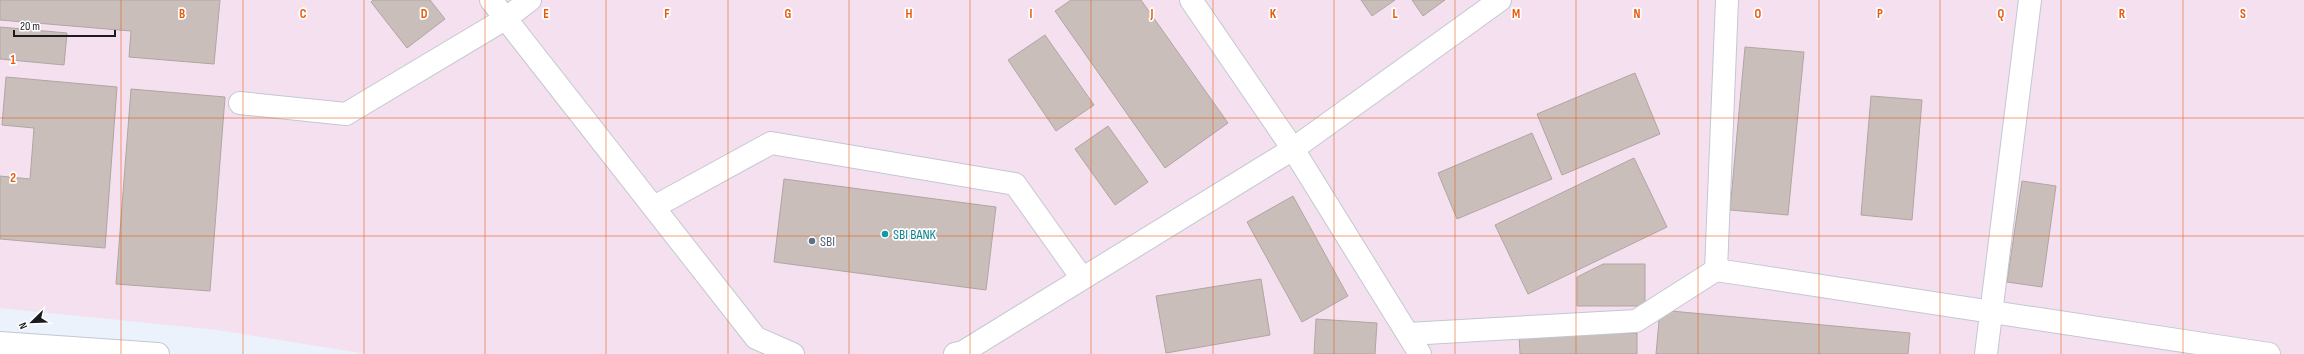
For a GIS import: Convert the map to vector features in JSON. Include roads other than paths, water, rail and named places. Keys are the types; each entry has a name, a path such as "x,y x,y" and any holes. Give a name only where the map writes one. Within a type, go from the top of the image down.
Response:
{"main road":[{"path":"491,0 756,338 793,354"},
{"path":"240,102 346,114 505,19 530,0"},
{"path":"1191,0 1293,149 1420,354"},
{"path":"955,354 963,352 1293,149 1500,0"},
{"path":"1716,270 1727,0"},
{"path":"1986,354 1990,312 2030,0"},
{"path":"654,207 771,143 1015,184 1082,278"},
{"path":"1408,334 1636,321 1716,270 2269,354"},
{"path":"0,343 158,354"}],"place":[{"name":"SBI BANK","path":"885,234"},
{"name":"SBI","path":"812,241"}]}
